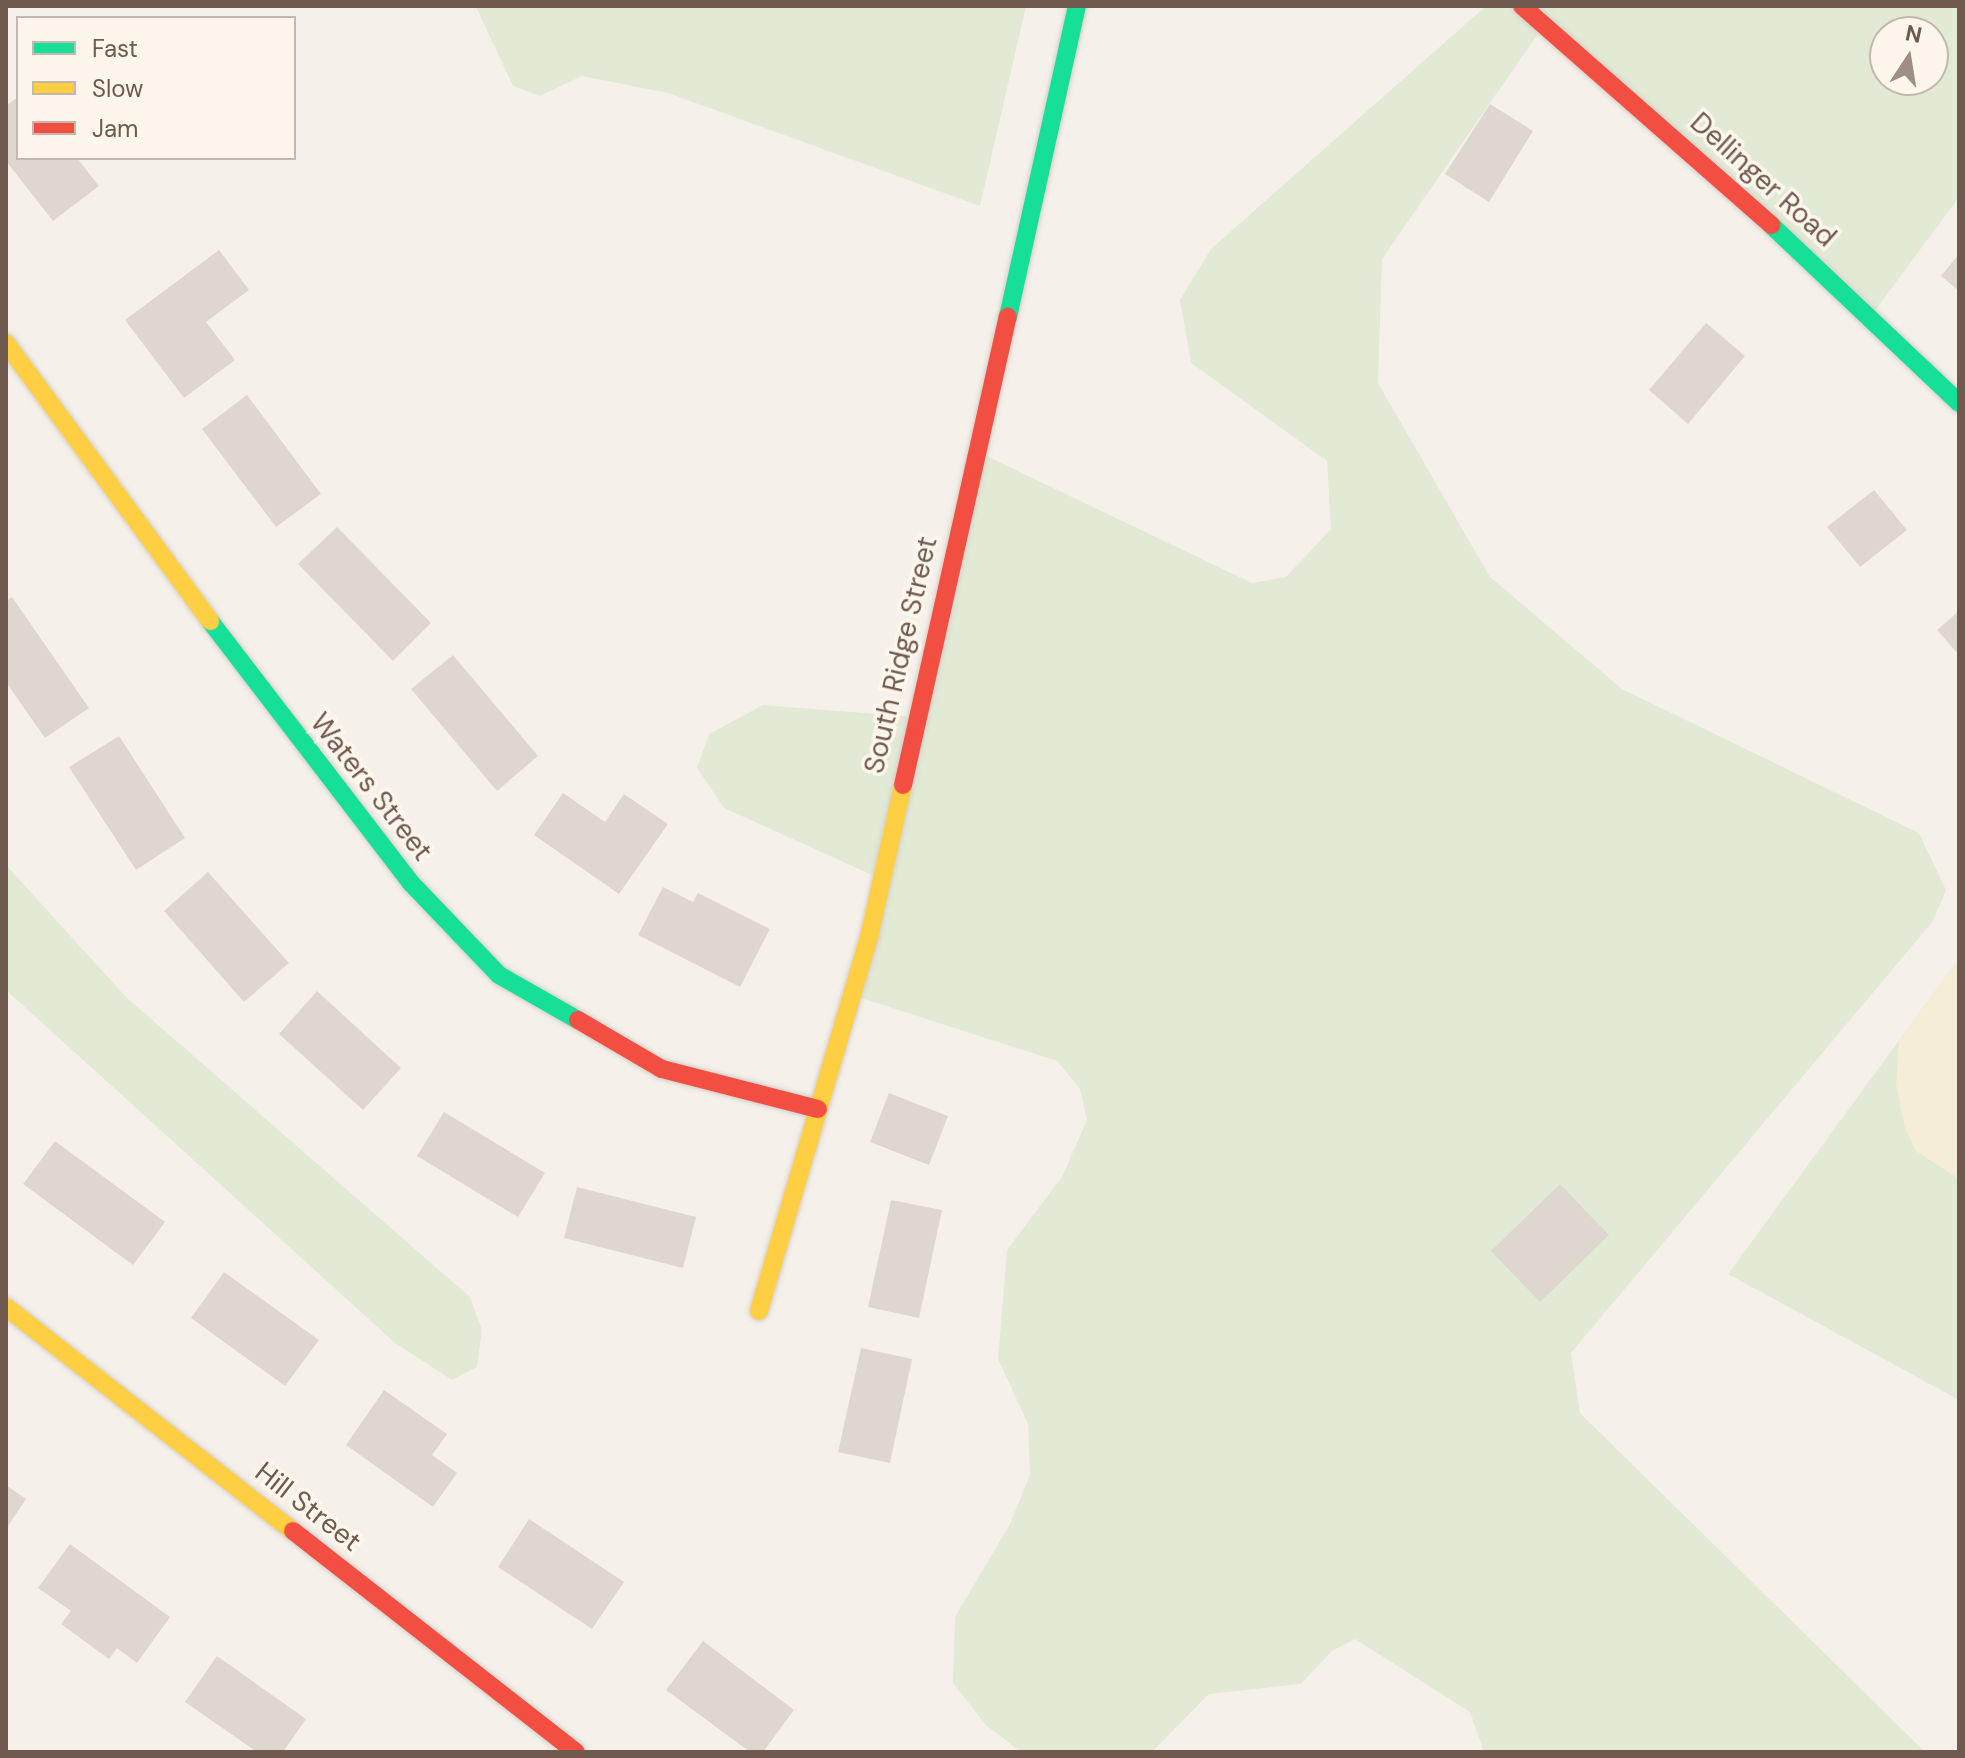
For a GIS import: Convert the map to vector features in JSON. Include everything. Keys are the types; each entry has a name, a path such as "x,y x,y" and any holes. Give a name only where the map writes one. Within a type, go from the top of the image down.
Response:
{"street":[{"name":"South Ridge Street","path":"759,1311 870,933 1077,6"},
{"name":"Dellinger Road","path":"1522,6 1732,188 1959,403"},
{"name":"Waters Street","path":"6,343 300,744 411,883 499,975 662,1069 818,1109"},
{"name":"Hill Street","path":"6,1307 576,1752"}],"green space":[{"path":"1026,6 980,206 668,93 582,76 540,96 513,86 476,7"},
{"path":"1486,6 1959,6 1959,197 1871,316 1544,25 1382,259 1378,383 1490,577 1622,689 1919,833 1946,890 1933,921 1571,1353 1580,1413 1925,1752 1484,1752 1470,1712 1355,1639 1332,1651 1301,1684 1209,1694 1152,1752 1021,1752 986,1725 953,1683 955,1617 1010,1524 1030,1475 1028,1424 998,1359 1007,1250 1062,1177 1087,1120 1080,1089 1057,1061 852,995 881,879 724,808 697,768 709,734 763,705 915,717 976,451 1252,583 1286,577 1331,529 1327,461 1191,363 1180,300 1211,249"},
{"path":"6,865 126,997 470,1297 482,1330 477,1367 452,1380 395,1343 6,990"},
{"path":"1955,964 1959,965 1959,1400 1728,1274"}],"sand":[{"path":"1955,964 1959,965 1959,1179 1916,1151 1905,1128 1896,1085 1899,1041"}],"building":[{"path":"16,98 16,160 79,160 99,186 53,221 6,161 6,106"},
{"path":"1490,104 1533,131 1489,202 1445,174"},
{"path":"219,250 249,290 206,322 235,360 184,398 125,320"},
{"path":"1959,254 1959,291 1941,276"},
{"path":"1706,323 1745,356 1688,424 1649,390"},
{"path":"247,395 321,494 276,527 202,429"},
{"path":"1874,490 1907,530 1860,567 1827,527"},
{"path":"337,527 431,623 393,661 298,564"},
{"path":"12,597 89,708 45,738 6,682 6,601"},
{"path":"1959,611 1959,655 1937,630"},
{"path":"453,655 538,756 497,791 411,689"},
{"path":"119,736 185,838 136,870 69,767"},
{"path":"563,793 605,822 624,794 668,824 619,894 534,835"},
{"path":"208,872 289,963 244,1002 164,911"},
{"path":"663,887 693,902 698,893 770,929 740,987 638,935"},
{"path":"317,991 401,1068 363,1110 279,1034"},
{"path":"889,1093 948,1116 929,1165 870,1142"},
{"path":"444,1112 545,1173 518,1217 417,1156"},
{"path":"55,1141 165,1222 133,1265 23,1184"},
{"path":"1560,1184 1609,1235 1540,1302 1491,1251"},
{"path":"577,1187 696,1217 683,1268 564,1238"},
{"path":"891,1200 942,1210 919,1318 868,1307"},
{"path":"224,1272 319,1340 285,1386 191,1318"},
{"path":"861,1348 912,1359 890,1463 838,1452"},
{"path":"384,1390 447,1434 432,1455 457,1473 433,1507 346,1445"},
{"path":"6,1485 26,1499 6,1529"},
{"path":"529,1519 624,1582 592,1629 498,1567"},
{"path":"70,1544 170,1617 137,1663 117,1648 109,1659 61,1624 71,1611 38,1588"},
{"path":"703,1641 794,1710 763,1752 750,1752 666,1690"},
{"path":"217,1656 306,1719 283,1752 257,1752 185,1702"}],"traffic: fast":[{"path":"1008,317 1077,6"},
{"path":"1771,225 1959,403"},
{"path":"210,621 411,883 499,975 578,1020"}],"traffic: slow":[{"path":"6,343 210,621"},
{"path":"759,1311 870,933 903,785"},
{"path":"6,1307 293,1531"}],"traffic: jam":[{"path":"1522,6 1771,225"},
{"path":"903,785 1008,317"},
{"path":"578,1020 662,1069 818,1109"},
{"path":"293,1531 576,1752"}]}
